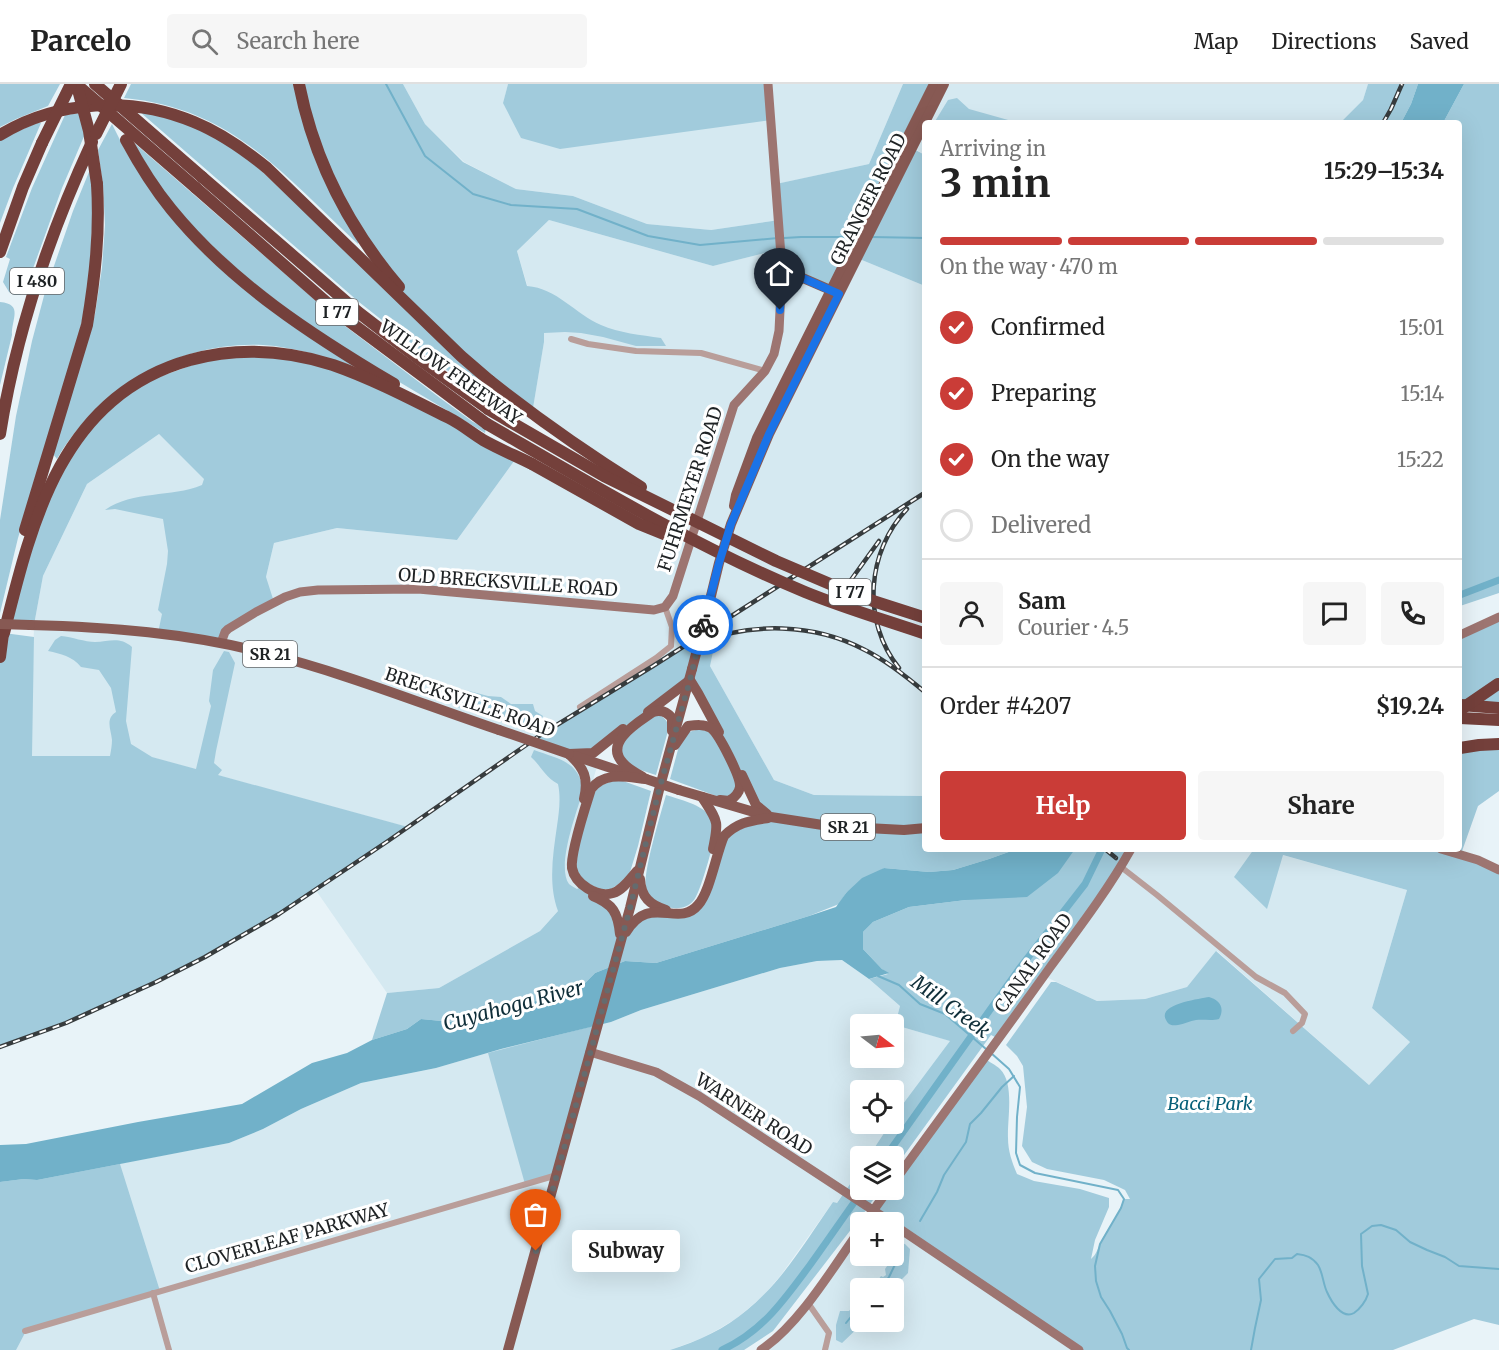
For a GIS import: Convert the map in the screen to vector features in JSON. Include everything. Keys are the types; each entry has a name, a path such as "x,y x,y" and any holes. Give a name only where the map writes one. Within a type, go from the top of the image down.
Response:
{"highway":[{"name":"I 480","path":"0,252 16,205 42,143 71,84"},
{"name":"WILLOW FREEWAY","path":"76,84 358,312 488,409 604,476 776,561 852,592 922,617"},
{"path":"0,657 6,606 28,518 87,326 97,252 99,227 97,184 89,131 76,84"},
{"name":"WILLOW FREEWAY","path":"95,84 342,316 487,424 693,540 805,592 922,633"},
{"path":"104,84 126,140 146,175 170,208 224,264 310,332 484,440 639,524 805,592"},
{"name":"I 480","path":"0,434 21,336 39,276 59,219 96,134 121,84"},
{"path":"299,84 315,144 344,209 383,267 439,334"},
{"path":"0,135 26,121 47,114 96,106 156,110 210,129 241,147 267,168 461,356 532,414 605,465 646,490 776,561"},
{"path":"2,629 39,510 56,472 73,443 90,422 113,400 145,378 164,369 206,356 229,352 285,353 347,370 451,419"},
{"path":"1462,709 1498,683"},
{"path":"1462,705 1499,708"},
{"path":"1462,718 1499,720"},
{"path":"1462,748 1499,744"}],"main road":[{"name":"GRANGER ROAD","path":"508,1350 591,1052 731,524 761,440 886,189 934,84"},
{"name":"GRANGER ROAD","path":"924,120 944,84"},
{"name":"GRANGER ROAD","path":"886,189 922,124"},
{"path":"782,269 835,292"},
{"name":"BRECKSVILLE ROAD","path":"2,629 30,625 143,632 265,652 679,790 771,817 829,826 904,830 922,828"},
{"path":"569,754 593,753 691,675 756,805 771,817"},
{"path":"646,779 620,759 618,746 622,735 653,712 664,712 673,721 668,756"},
{"path":"668,756 688,726 698,724 710,727 717,734 738,775 740,786 729,801 702,797"},
{"path":"569,754 582,769 586,785 568,856 568,872 579,888 611,906 618,918 620,939"},
{"path":"639,869 624,887 613,893 603,894 582,884 572,867 573,854 591,789 597,782 615,776 646,779"},
{"path":"639,869 642,893 648,902 655,906 671,911 683,910 696,901 704,884 717,829 717,820 702,797"},
{"path":"620,939 636,919 646,914 657,912 680,915 693,911 703,899 724,836 731,829 746,821 771,817"}],"street":[{"name":"FUHRMEYER ROAD","path":"665,607 673,596 734,405 765,371 774,354 779,331 782,269 768,84"},
{"path":"571,339 588,344 636,351 701,353 765,371"},
{"name":"OLD BRECKSVILLE ROAD","path":"221,643 228,629 265,607 300,592 318,590 418,590 645,609 665,607"},
{"path":"580,708 657,658 671,645 672,627 665,607"},
{"path":"1462,634 1499,617"},
{"name":"CANAL ROAD","path":"904,1168 1108,887 1129,852"},
{"path":"1452,852 1499,870"},
{"path":"1121,867 1256,977 1285,993 1302,1009 1305,1014 1302,1023 1293,1031"},
{"name":"WARNER ROAD","path":"591,1052 656,1072 699,1096 874,1212"},
{"name":"CLOVERLEAF PARKWAY","path":"25,1331 557,1174"},
{"path":"869,1212 879,1200"},
{"name":"WARNER ROAD","path":"904,1232 1079,1350"},
{"path":"761,1350 774,1341 808,1303 850,1244"},
{"path":"153,1293 169,1350"},
{"path":"808,1303 830,1333 825,1350"}],"shaded area":[{"path":"403,84 508,84 503,103 768,84 903,84 869,164 777,184 779,220 711,230 647,224 573,196 516,189 464,162 425,124"},
{"path":"944,84 1368,84 1363,100 1343,120 926,120"},
{"path":"1418,84 1464,84 1445,120 1403,120"},
{"path":"922,127 922,153 912,147"},
{"path":"549,220 713,266 781,249 857,258 922,285 922,796 814,795 774,780 710,666 697,638 533,740 598,763 585,808 582,884 540,931 439,988 387,993 315,889 407,827 151,757 31,756 34,625 43,576 87,484 159,434 205,479 266,577 274,543 337,528 457,540 517,457 639,524 719,556 727,534 646,490 532,414 544,342 517,251"},
{"path":"1009,852 1073,852 1058,873 1027,897 966,900 909,907 873,922 863,932 863,949 882,969 889,973 869,979 842,960 817,961 780,968 641,1010 611,1022 501,1049 436,1068 361,1083 229,1143 37,1180 0,1182 0,1145 26,1144 242,1104 312,1063 347,1053 372,1040 407,1029 421,1019 452,1022 552,997 583,985 595,973 625,961 656,963 809,916 836,907 846,893 862,878 884,868 929,872 953,870"},
{"path":"1129,852 1272,852 1407,890 1372,1008 1410,1042 1369,1085 1217,951 1187,987 1145,999 1097,1001 1044,976"},
{"path":"842,960 869,979 900,1006 898,1014 850,1014 850,1068 904,1068 904,1028 951,1041 904,1104 904,1080 850,1080 850,1134 883,1134 876,1146 850,1146 850,1184 836,1204 833,1202 781,1275 763,1296 737,1318 700,1339 670,1350 0,1350 0,1182 59,1175 229,1143 361,1083 436,1068 501,1049 611,1022 641,1010 780,968 817,961"},
{"path":"1209,997 1220,1005 1222,1011 1219,1019 1196,1020 1180,1025 1169,1024 1166,1021 1165,1014 1173,1006"},
{"path":"904,1232 1079,1350 761,1350 774,1341 850,1242 850,1266 904,1266"}],"green space":[{"path":"0,84 60,84 48,106 0,127"},
{"path":"131,84 295,84 359,241 358,244 280,170 254,149 226,130 196,115 162,104 124,98"},
{"path":"299,84 403,84 425,124 463,162 516,189 573,196 647,224 711,230 779,220 776,184 869,164 903,84 934,84 904,144 922,153 922,285 857,258 831,290 782,269 781,249 713,266 549,220 517,251 527,286 548,291 601,325 623,332 661,338 666,346 636,346 581,333 544,333 532,414 439,334 396,284 344,209"},
{"path":"508,84 768,84 771,120 560,149 521,138 503,103"},
{"path":"1368,84 1418,84 1403,120 1343,120 1363,100"},
{"path":"1464,84 1499,84 1499,593 1462,605 1462,120 1445,120"},
{"path":"957,98 969,109 1008,120 936,120 948,100"},
{"path":"140,112 198,129 252,162 489,386 488,400 359,302"},
{"path":"80,113 85,134 62,188 26,288 20,295 14,295 9,292 3,282 10,259 6,257 32,188 65,115"},
{"path":"41,123 0,223 0,139"},
{"path":"112,124 125,150 174,221 356,367 310,353 275,346 232,346 201,351 172,360 118,390 74,433 57,459 53,454 95,314 102,268 105,225 98,150"},
{"path":"132,141 345,326 473,422 486,428 485,433 322,336 242,274 174,209"},
{"path":"91,167 93,207 89,290 76,347 18,538 0,613 0,520 16,416 45,292"},
{"path":"0,302 12,306 15,314 0,385"},
{"path":"229,352 331,365 517,457 457,540 337,528 274,543 266,577 274,602 228,629 221,643 158,633 162,614 158,610 168,551 163,519 115,509 105,510 128,499 178,492 202,485 204,479 159,434 87,484 43,576 34,625 4,626 18,575 73,443 131,387"},
{"path":"1499,617 1499,708 1462,705 1462,634"},
{"path":"4,633 34,637 32,756 110,756 112,740 110,721 116,712 111,688 99,670 81,667 62,654 48,651 55,640 61,636 91,642 118,641 132,647 126,721 131,744 152,757 196,769 211,706 209,701 213,670 224,651 229,652 235,663 214,763 222,770 218,775 408,827 279,914 205,957 66,1023 0,1047 0,657"},
{"path":"701,635 716,637 710,666 774,780 814,795 922,796 922,852 1009,852 953,870 929,872 884,868 846,893 839,904 809,916 656,963 625,961 595,973 583,985 552,997 452,1022 421,1019 407,1029 372,1040 387,993 439,988 540,931 558,911 553,890 552,869 560,800 559,789 558,784 549,778 531,757 534,750 573,767 581,781 583,791 566,852 566,876 569,884 589,894 618,918 636,919 693,911 724,836 771,817 756,805 690,680 593,753 569,754 533,741"},
{"path":"458,688 501,697 511,704 533,704 535,711 543,716 536,733 459,708 457,705"},
{"path":"657,714 665,719 669,727 656,775 629,764 625,760 622,749 627,736"},
{"path":"699,729 713,735 736,779 736,788 730,796 719,797 670,779 679,746 689,732"},
{"path":"1499,744 1499,791 1478,806 1462,851 1462,748"},
{"path":"612,781 623,781 651,791 630,872 625,880 611,889 600,889 583,881 576,868 577,851 593,794 600,786"},
{"path":"666,795 702,809 710,817 714,830 709,858 697,896 691,903 681,908 659,903 651,898 646,889 649,857"},
{"path":"1065,852 1129,852 999,1039 991,1035 904,1155 904,1146 876,1146 883,1134 904,1134 904,1103 950,1041 904,1028 904,1014 898,1014 900,1006 869,979 888,974 863,949 863,932 873,922 909,907 966,900"},
{"name":"Bacci Park","path":"1252,852 1462,852 1461,854 1499,870 1499,1325 1474,1319 1393,1350 1079,1350 904,1232 904,1212 873,1211 881,1200 904,1200 904,1168 984,1058 1005,1075 1009,1092 1008,1143 1017,1174 1034,1181 1080,1189 1109,1198 1109,1207 1095,1240 1091,1259 1095,1255 1124,1199 1130,1199 1125,1190 1104,1180 1047,1169 1032,1162 1022,1146 1027,1107 1023,1066 1006,1045 1051,982 1056,982 1097,1001 1145,999 1187,987 1216,951 1369,1085 1410,1042 1372,1008 1407,890 1283,855 1267,909 1234,877"},
{"path":"597,1025 557,1175 525,1184 488,1053"},
{"path":"120,1164 160,1291 26,1331 16,1350 0,1350 0,1182 37,1180"},
{"path":"850,1184 850,1200 873,1200 864,1212 850,1212 850,1231 773,1331 744,1350 670,1350 720,1329 760,1299 783,1273 833,1202 837,1203"},
{"path":"904,1244 910,1249 908,1273 903,1278 880,1278 886,1275 887,1266 904,1266"},
{"path":"840,1311 849,1311 850,1332 854,1332 842,1343 836,1340 836,1325"}],"waterway":[{"path":"386,84 425,156 473,194 511,205 577,209 648,236 700,245 778,238"},
{"path":"784,238 853,237"},
{"path":"871,237 922,238"},
{"path":"1462,594 1499,580"},
{"path":"893,1146 1019,969 1085,884 1101,852"},
{"name":"Mill Creek","path":"878,976 899,985 920,1004 945,1014 986,1049"},
{"name":"Mill Creek","path":"991,1053 1009,1069 1020,1087 1016,1153 1020,1165 1035,1173 1118,1190 1124,1199 1100,1244 1095,1266 1096,1281 1101,1297 1129,1350"},
{"path":"920,1221 944,1175 966,1142 970,1124 1014,1076"},
{"path":"722,1350 749,1334 772,1314 856,1200"},
{"name":"Mill Creek","path":"1251,1350 1261,1300 1259,1279 1275,1259 1292,1258 1297,1254 1311,1258 1320,1268 1327,1292 1341,1312 1350,1314 1358,1309 1368,1294 1362,1266 1361,1234 1372,1226 1381,1225 1396,1230 1410,1242 1445,1257 1459,1266 1499,1269"},
{"path":"888,1278 894,1266"},
{"path":"846,1323 850,1318"}],"railway":[{"path":"1385,120 1402,84"},
{"path":"0,1047 66,1023 156,982 205,957 279,914 542,734 922,495"},
{"path":"899,668 887,649 879,629 874,608 874,587 877,565 884,545 894,526 907,509"},
{"path":"843,591 879,541"},
{"path":"698,643 739,631 804,630 845,641 873,654 922,690"},
{"path":"1109,852 1116,858"}],"way so far":[{"path":"536,1251 630,908 703,625"}],"place":[{"name":"Subway","path":"536,1251"}],"route":[{"path":"703,625 731,524 769,434 839,294 782,269 780,310"}],"water label":[{"name":"Cuyahoga River","path":"513,1005"}]}
